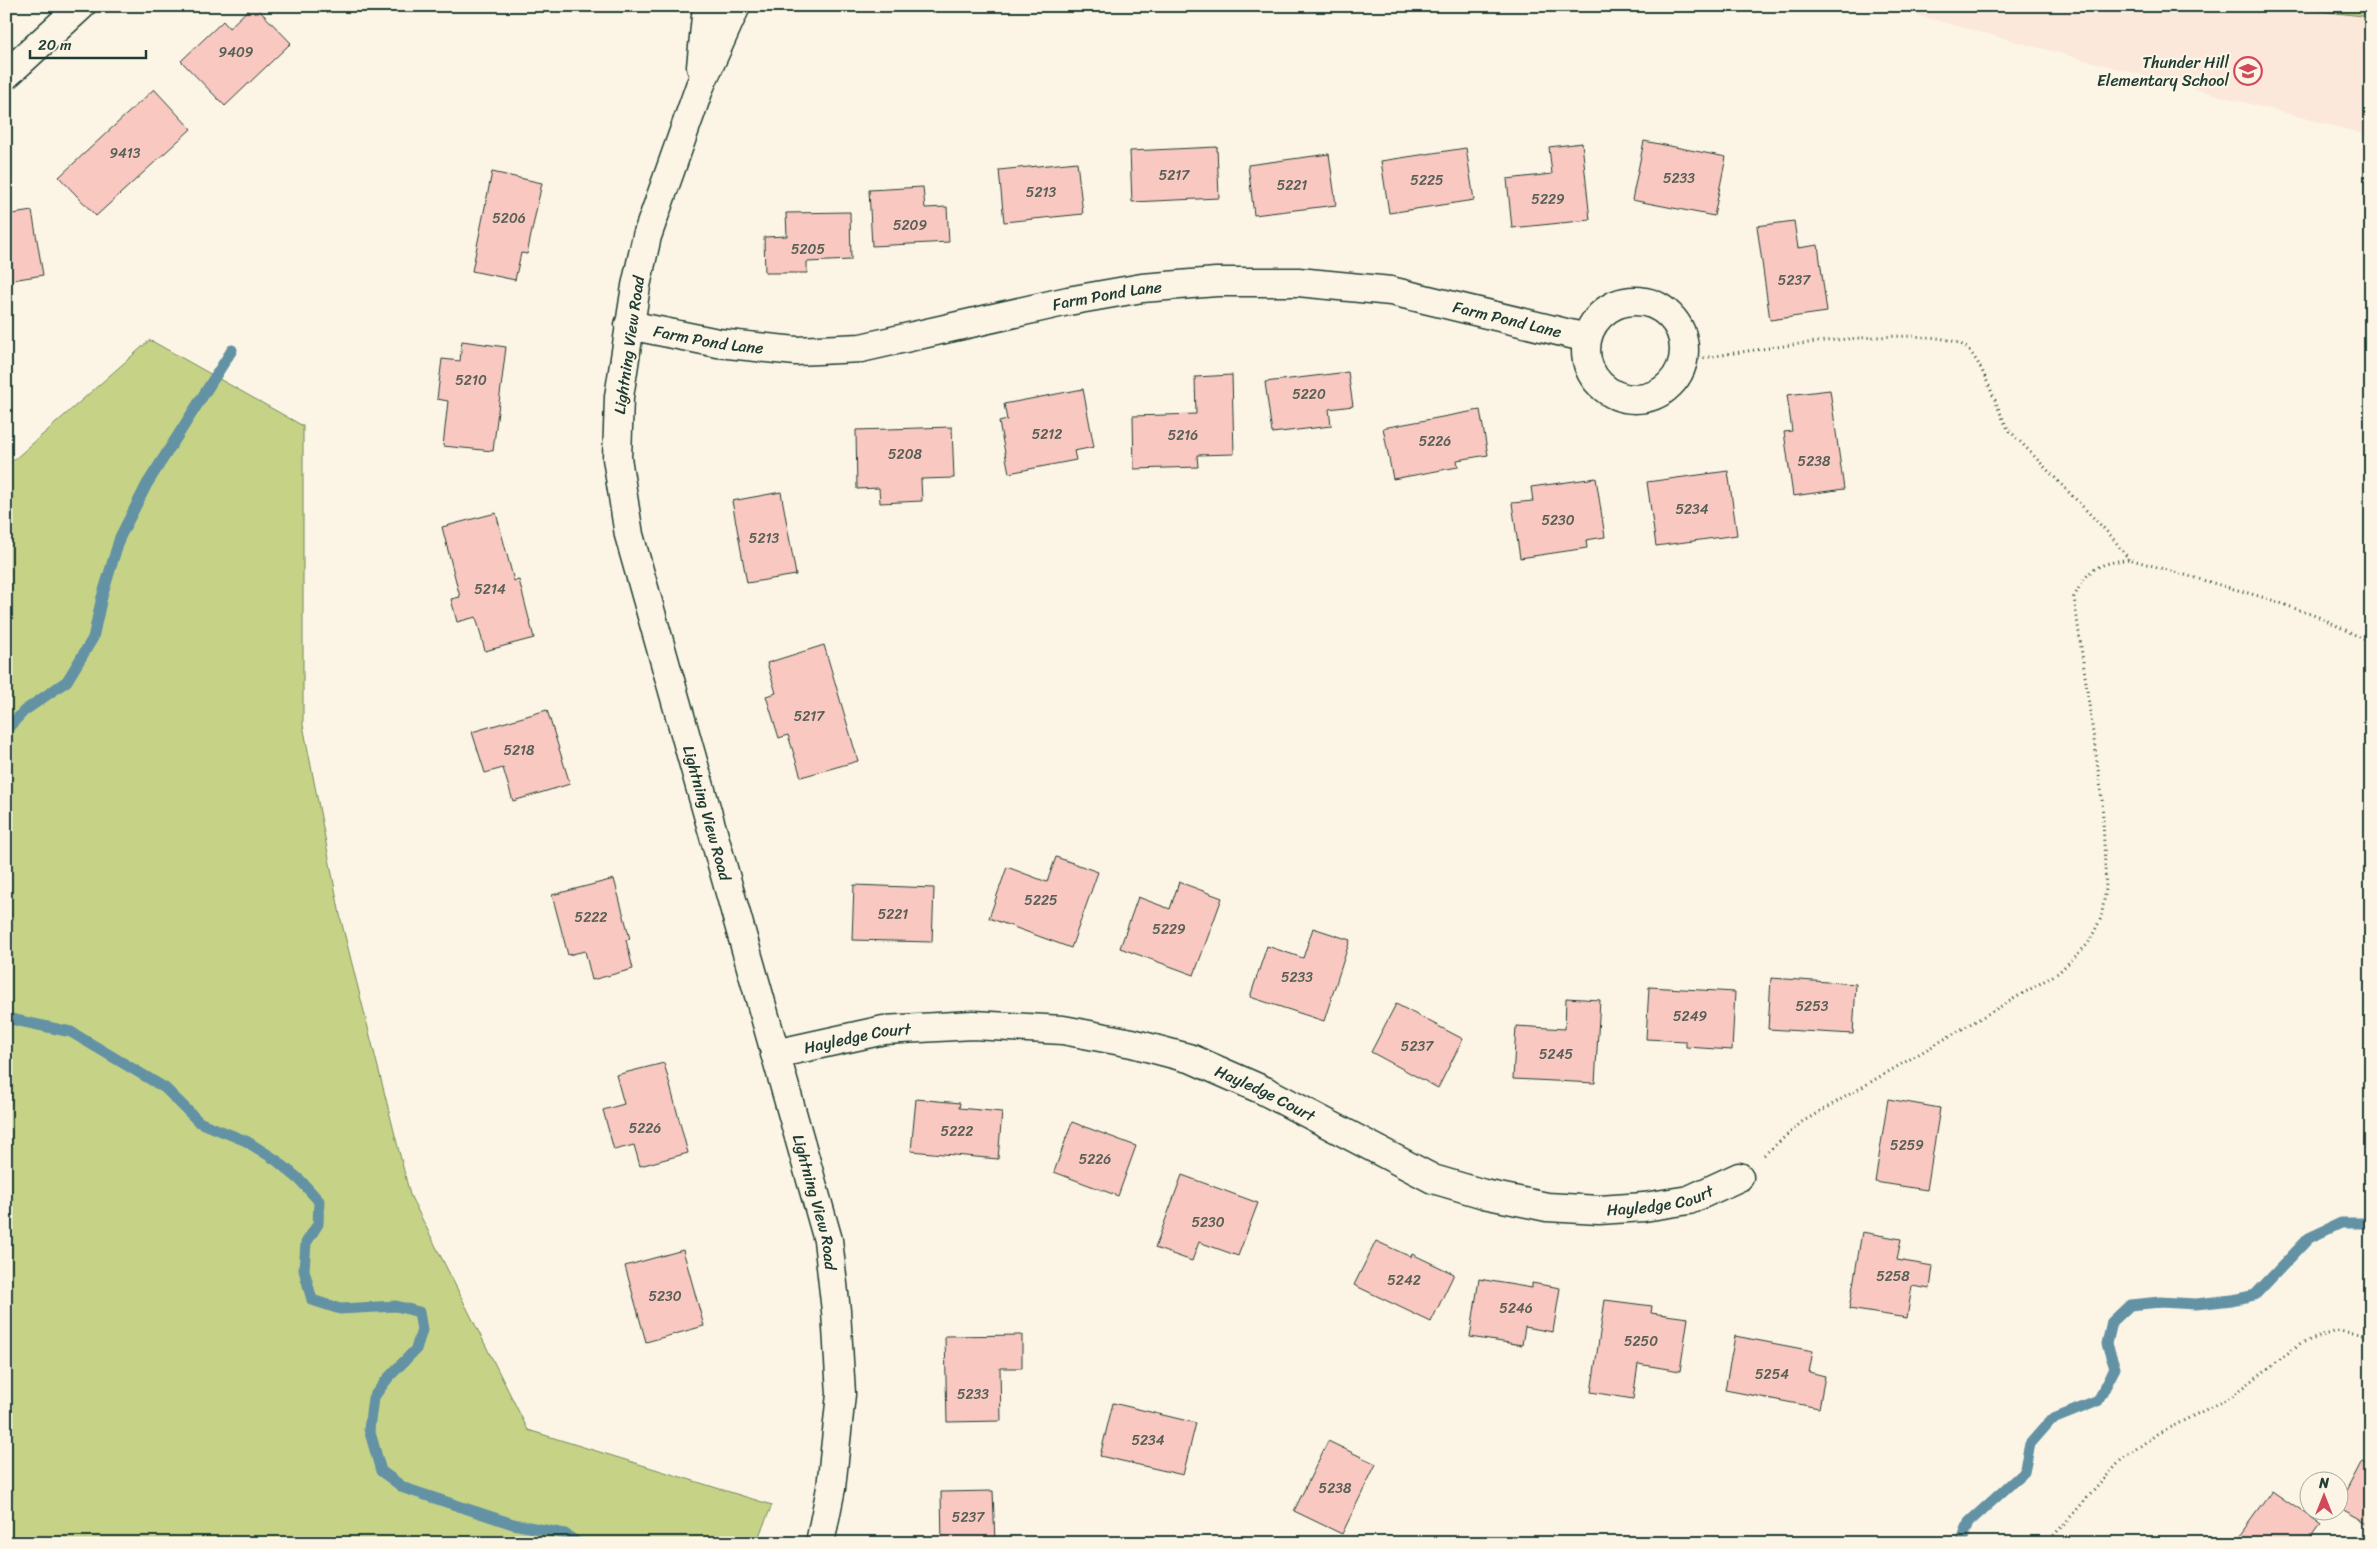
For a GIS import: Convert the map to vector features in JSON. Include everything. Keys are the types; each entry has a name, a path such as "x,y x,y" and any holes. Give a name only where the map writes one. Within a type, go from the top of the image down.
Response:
{"street":[{"path":"6,75 81,6"},
{"name":"Lightning View Road","path":"700,86 707,6"},
{"name":"Lightning View Road","path":"736,6 700,86 647,236 629,325 619,397 617,458 629,535 828,1240 836,1311 841,1394 831,1488 820,1543"},
{"name":"Farm Pond Lane","path":"629,325 718,343 796,351 861,348 1068,301 1142,288 1216,282 1298,282 1391,291 1587,338"},
{"path":"1638,300 1655,305 1669,314 1680,328 1685,344 1684,361 1678,376 1661,392 1639,400 1623,399 1609,392 1597,382 1589,368 1585,353 1587,338 1594,322 1606,310 1621,302 1638,300"},
{"name":"Hayledge Court","path":"775,1054 884,1030 973,1025 1063,1030 1132,1043 1192,1059 1265,1091 1433,1179 1493,1196 1547,1207 1599,1210 1644,1207 1689,1200 1739,1177"}],"path":[{"path":"1684,361 1878,336 1940,337 1964,346 1980,366 1997,410 2008,430 2111,536 2129,559"},
{"path":"1739,1177 1802,1122 2058,973 2088,944 2101,918 2106,889 2102,796 2074,597 2090,570 2111,562 2129,559 2269,599 2324,619 2371,643"},
{"path":"2047,1543 2122,1459 2157,1434 2231,1397 2301,1343 2337,1331 2371,1335"}],"shaded area":[{"name":"Thunder Hill Elementary School","path":"1882,6 2371,6 2371,136"}],"green space":[{"path":"2276,6 2371,6 2371,17"},
{"path":"150,340 303,426 303,725 341,920 410,1195 528,1430 772,1505 756,1543 6,1543 6,467"}],"building":[{"path":"252,6 255,6 291,43 225,106 181,61 223,21 229,28"},
{"path":"154,89 191,129 96,216 59,177"},
{"path":"1644,141 1726,157 1714,216 1632,200"},
{"path":"1582,143 1590,220 1512,228 1507,179 1552,174 1549,147"},
{"path":"1217,147 1219,198 1132,202 1130,151"},
{"path":"1466,148 1474,200 1389,213 1381,161"},
{"path":"1329,154 1336,205 1254,215 1248,165"},
{"path":"1077,162 1083,214 1004,222 999,170"},
{"path":"492,172 542,183 527,254 521,253 515,280 472,271"},
{"path":"923,187 925,208 947,207 949,242 872,246 869,190"},
{"path":"32,211 43,275 6,281 6,215"},
{"path":"850,212 851,260 807,262 807,273 765,273 764,237 787,236 786,213"},
{"path":"1794,221 1798,248 1818,245 1827,312 1770,320 1757,226"},
{"path":"462,341 506,347 493,451 443,446 448,401 437,399 442,359 460,361"},
{"path":"1348,372 1353,406 1329,409 1331,426 1272,433 1265,382"},
{"path":"1232,375 1234,454 1197,455 1198,467 1134,469 1133,416 1196,414 1195,377"},
{"path":"1083,389 1094,447 1074,451 1076,460 1009,473 999,422 1007,420 1004,404"},
{"path":"1830,390 1844,489 1793,496 1784,432 1792,431 1787,395"},
{"path":"1480,410 1488,455 1457,460 1458,467 1393,479 1383,428"},
{"path":"952,427 954,478 921,479 922,501 880,503 879,488 857,489 856,430"},
{"path":"1728,471 1737,535 1656,546 1647,482"},
{"path":"1596,478 1605,537 1586,540 1587,548 1520,558 1512,503 1533,501 1531,487"},
{"path":"781,492 796,575 747,583 732,501"},
{"path":"496,513 514,581 519,580 534,638 485,651 476,617 457,622 451,599 460,597 442,527"},
{"path":"824,645 858,761 801,777 788,735 779,738 766,696 776,693 767,663"},
{"path":"547,710 570,784 513,801 503,768 485,773 472,732"},
{"path":"1056,857 1098,872 1071,948 989,918 1007,867 1047,882"},
{"path":"614,879 630,939 626,940 633,969 592,980 585,951 568,955 552,895"},
{"path":"1179,882 1222,898 1194,975 1120,948 1138,897 1170,909"},
{"path":"854,885 934,888 932,942 852,940"},
{"path":"1313,928 1350,940 1324,1021 1250,997 1267,946 1303,958"},
{"path":"1771,978 1856,984 1853,1034 1768,1029"},
{"path":"1649,987 1735,992 1732,1050 1686,1047 1686,1041 1646,1039"},
{"path":"1566,998 1600,1000 1595,1083 1513,1079 1516,1026 1565,1029"},
{"path":"1396,1004 1463,1039 1438,1088 1371,1052"},
{"path":"664,1063 688,1153 640,1166 634,1145 614,1150 603,1110 624,1104 616,1075"},
{"path":"916,1099 960,1103 959,1108 1002,1112 998,1159 911,1151"},
{"path":"1888,1099 1940,1108 1927,1190 1875,1182"},
{"path":"1072,1122 1136,1146 1118,1196 1054,1172"},
{"path":"1182,1175 1258,1203 1238,1256 1199,1242 1192,1261 1155,1248"},
{"path":"1862,1232 1901,1239 1897,1260 1933,1266 1930,1289 1912,1286 1907,1318 1849,1309"},
{"path":"1376,1241 1411,1257 1412,1254 1454,1274 1431,1322 1354,1285"},
{"path":"683,1250 704,1326 646,1342 625,1266"},
{"path":"1479,1279 1532,1288 1532,1283 1560,1288 1553,1332 1525,1327 1522,1345 1470,1337"},
{"path":"1605,1300 1652,1306 1651,1313 1688,1318 1680,1371 1638,1364 1633,1399 1591,1392"},
{"path":"1022,1335 1022,1368 1000,1368 1001,1421 947,1422 945,1336"},
{"path":"1735,1336 1813,1351 1809,1372 1825,1376 1819,1408 1725,1390"},
{"path":"1113,1403 1196,1423 1183,1475 1100,1456"},
{"path":"1328,1441 1376,1464 1342,1534 1294,1511"},
{"path":"2362,1461 2371,1465 2371,1524 2350,1512 2350,1484"},
{"path":"993,1491 995,1543 942,1543 941,1492"},
{"path":"2272,1491 2300,1510 2300,1522 2317,1522 2321,1525 2308,1543 2234,1543"}],"waterway":[{"path":"6,730 24,711 67,681 93,638 102,597 120,537 147,484 232,350"},
{"path":"6,1018 71,1032 165,1088 199,1122 246,1141 276,1160 300,1180 319,1201 318,1224 306,1243 304,1270 312,1300 340,1309 396,1306 419,1312 422,1330 416,1349 388,1378 373,1398 369,1429 381,1471 404,1488 513,1524 565,1534 578,1543"},
{"path":"1961,1543 1969,1522 2024,1472 2030,1444 2051,1420 2098,1401 2115,1368 2107,1344 2112,1322 2130,1305 2160,1302 2196,1304 2255,1295 2309,1238 2341,1223 2371,1223"}],"place":[{"name":"Thunder Hill Elementary School","path":"2248,71"}]}
